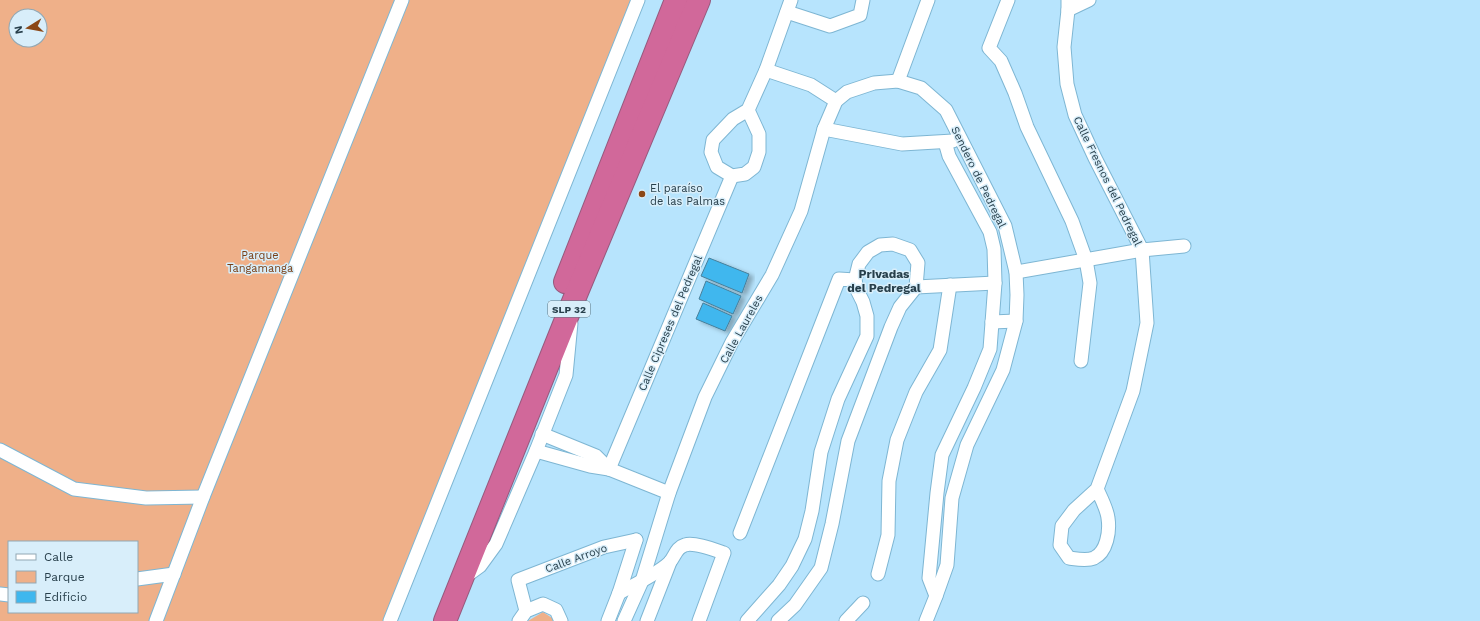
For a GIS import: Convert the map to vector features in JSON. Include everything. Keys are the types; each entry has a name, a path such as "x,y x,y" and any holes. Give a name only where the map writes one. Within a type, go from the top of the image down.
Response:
{"highway":[{"name":"SLP 32","path":"431,621 676,0"},
{"name":"SLP 32","path":"445,621 574,297 699,0"}],"street":[{"path":"156,621 203,497 402,0"},
{"path":"390,621 638,0"},
{"path":"748,110 759,134 759,152 754,167 745,174 732,176 716,167 711,152 713,140 733,119 748,110 766,70 789,6 830,26 860,15 863,0"},
{"path":"766,70 811,85 836,101 847,92 874,83 898,81 928,0"},
{"path":"1008,0 989,48 1002,61 1015,92 1027,128 1072,221 1086,260 1090,283 1081,361"},
{"name":"Calle Fresnos del Pedregal","path":"1089,0 1068,5 1064,47 1067,84 1076,115 1095,158 1142,250 1147,323 1133,391 1097,488 1074,510 1062,526 1060,545 1070,558 1081,560 1095,558 1104,548 1108,536 1108,517 1097,488"},
{"name":"Sendero de Pedregal","path":"898,81 921,88 946,110 1005,226 1016,272 1016,321 1003,370 967,445 952,498 947,565 936,596 924,621"},
{"name":"Calle Laureles","path":"624,621 642,581 669,493 705,397 732,342 772,275 801,211 824,130 836,101"},
{"path":"824,130 902,144 962,141"},
{"path":"936,596 929,578 942,455 974,388 990,349 995,282 994,249 990,232 949,156 945,142"},
{"name":"Calle Cipreses del Pedregal","path":"609,469 732,176"},
{"path":"990,232 1005,226"},
{"path":"747,621 779,585 792,566 805,539 812,511 821,452 838,399 867,336 867,316 863,302 857,290 855,280 859,264 868,252 880,245 893,244 910,250 918,263 916,287 900,307 891,327 848,441 832,524 820,568 795,605 778,621"},
{"path":"1016,272 1142,250 1184,246"},
{"path":"740,533 839,279 855,280"},
{"path":"916,287 995,282"},
{"path":"878,574 888,535 889,481 897,440 916,392 940,350 950,285"},
{"path":"462,579 480,566 496,544 536,451 566,375 574,297"},
{"path":"992,322 1016,321"},
{"path":"974,388 992,393"},
{"path":"542,434 596,456 609,469"},
{"path":"950,439 967,445"},
{"path":"0,450 74,489 146,498 203,497"},
{"path":"536,451 590,466 609,469 669,493"},
{"path":"937,493 952,498"},
{"name":"Calle Arroyo","path":"523,616 518,580 604,547 636,540 619,593"},
{"path":"647,621 670,562 677,550 689,544 724,553 699,621"},
{"path":"931,558 947,565"},
{"path":"608,621 619,593 642,581 670,562"},
{"path":"138,579 174,574"},
{"path":"846,621 863,603"},
{"path":"523,616 543,604 556,610 561,621"}],"green space":[{"name":"Parque Tangamanga","path":"0,0 644,0 395,621 0,621"},
{"path":"543,612 552,618 553,621 528,621"}],"building":[{"path":"709,258 749,274 742,293 701,276"},
{"path":"706,281 741,296 733,314 699,299"},
{"path":"703,303 732,316 725,331 696,319"}],"place":[{"name":"El paraíso de las Palmas","path":"642,194"}],"district":[{"name":"Privadas del Pedregal","path":"884,281"}]}
